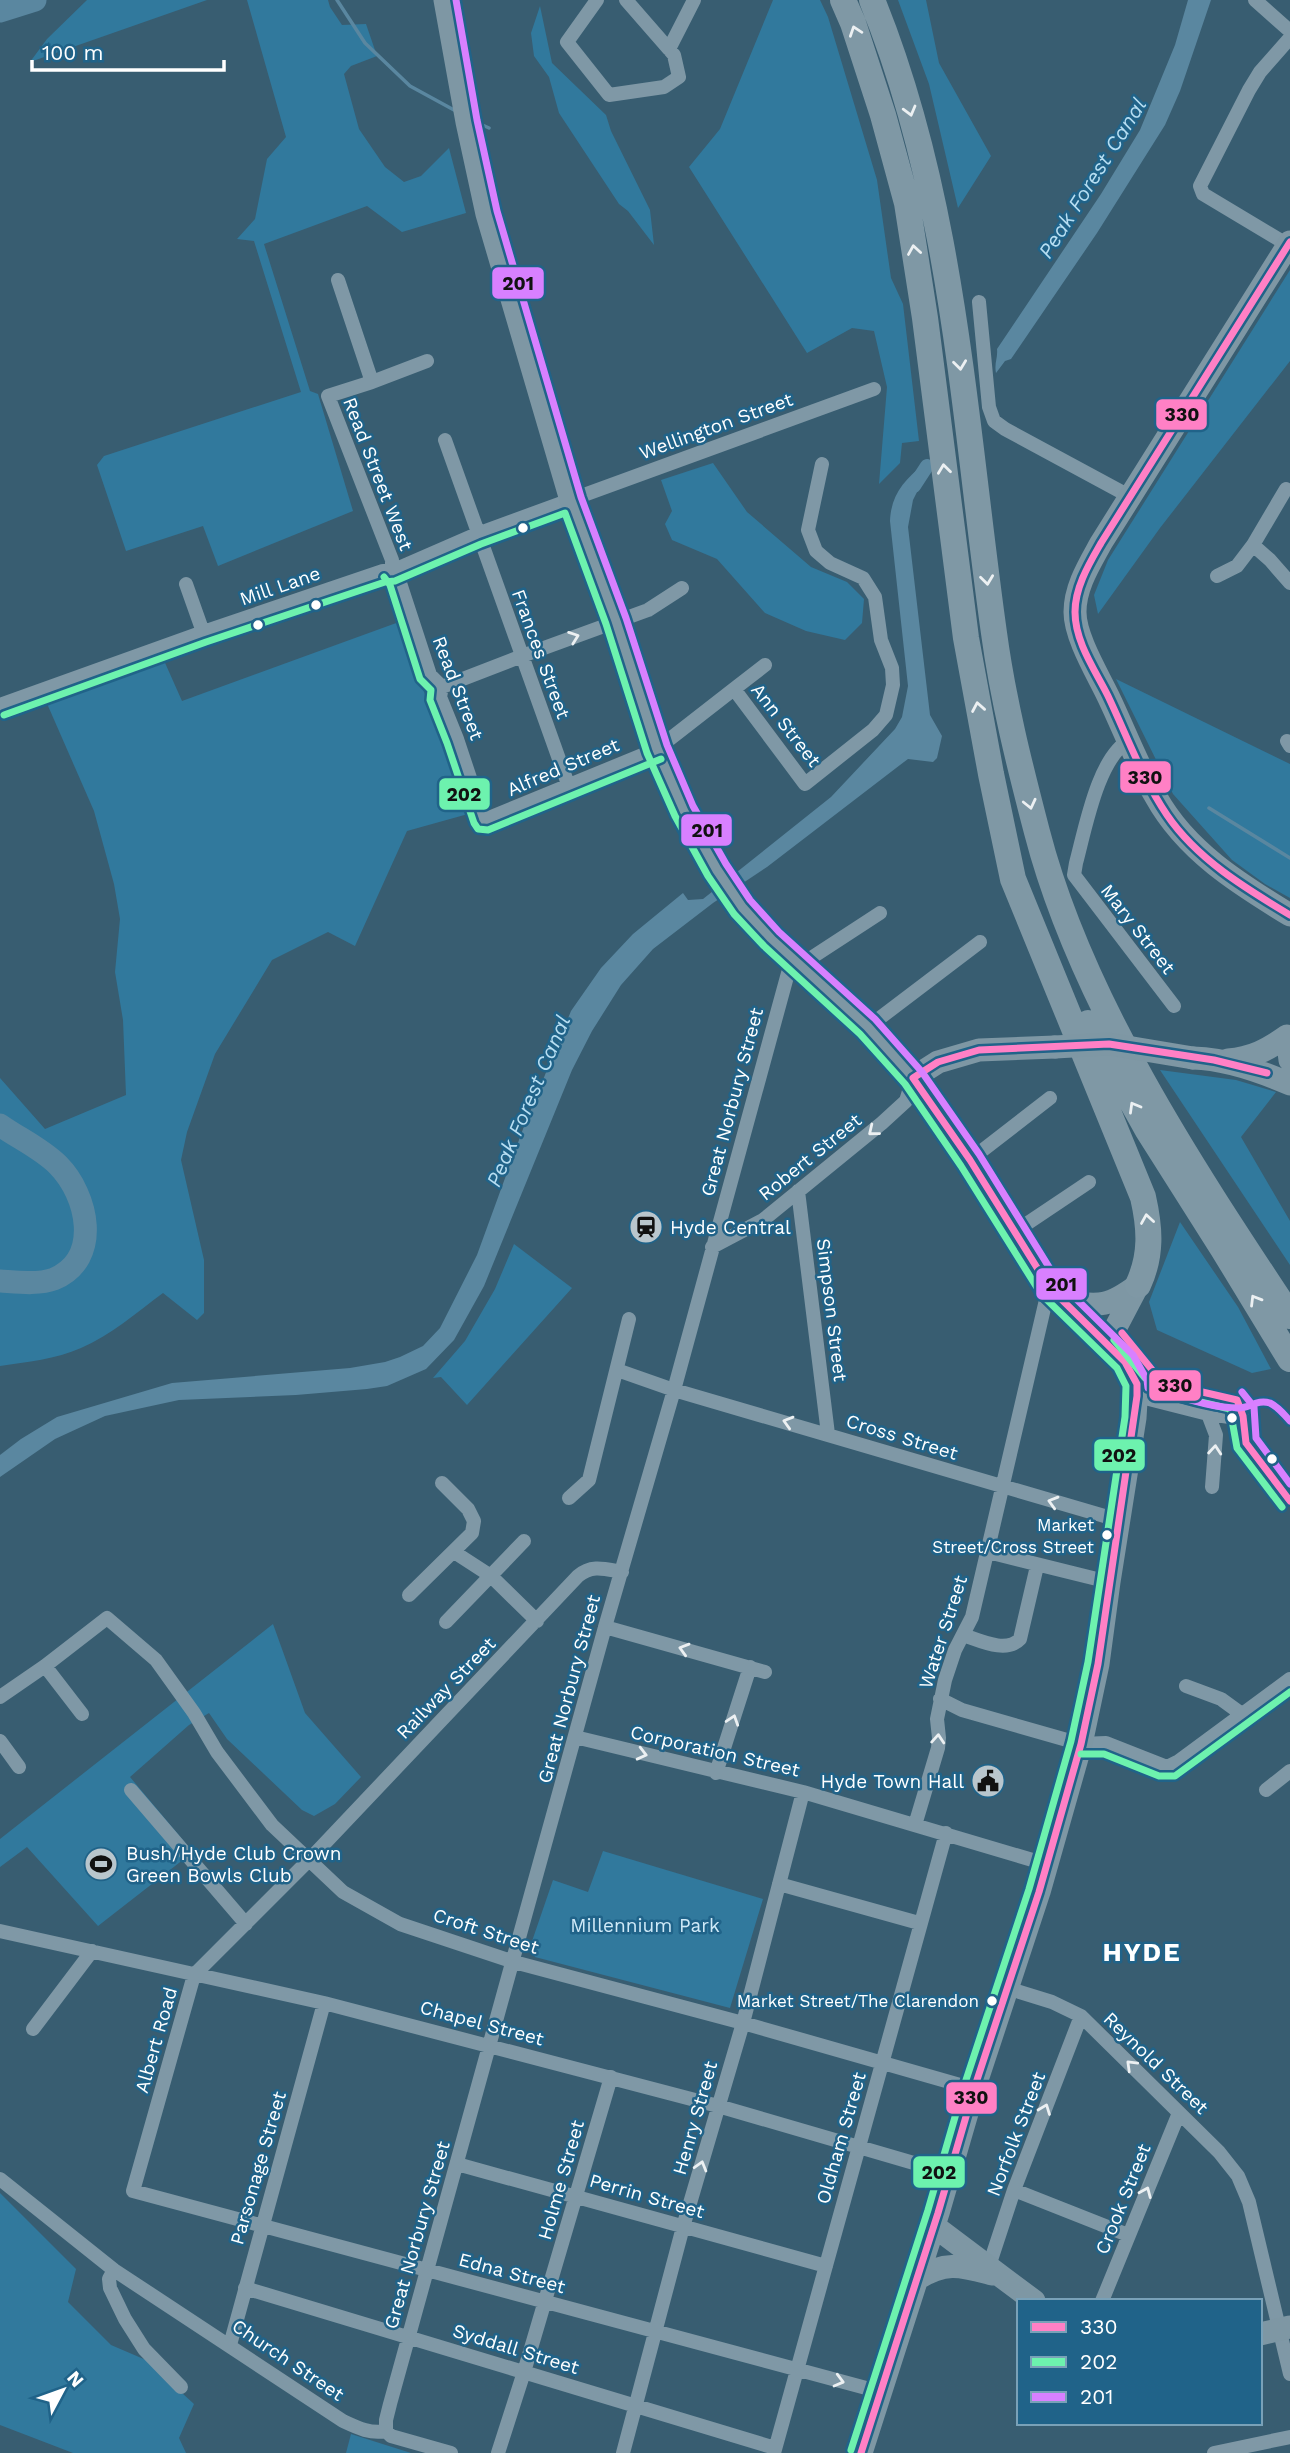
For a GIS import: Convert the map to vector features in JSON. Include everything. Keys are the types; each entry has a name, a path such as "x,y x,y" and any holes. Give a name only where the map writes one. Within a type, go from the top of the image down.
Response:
{"highway":[{"path":"843,0 883,115 907,203 925,318 966,638 1013,879 1143,1197 1149,1250 1138,1284"},
{"path":"872,0 895,56 934,201 951,297 994,636 1013,736 1037,836 1066,922 1104,1007 1145,1083 1239,1239 1290,1316"},
{"path":"991,774 1031,900 1095,1039 1147,1129 1290,1359"},
{"path":"1066,922 1158,1084 1254,1240 1290,1290"}],"main road":[{"path":"445,0 487,214 571,500 616,621 657,749 684,811 716,870 741,907 868,1027 914,1078 970,1160 1013,1233 1056,1294 1125,1362 1137,1384 1098,1664 1081,1744 862,2453"},
{"path":"1289,244 1188,407 1129,496 1083,575 1075,619 1082,641 1157,799 1175,825 1197,850 1224,873 1290,915"},
{"path":"1218,1061 1247,1058 1268,1050 1288,1033"},
{"path":"1288,1033 1290,1060"},
{"path":"1267,1073 1288,1033"},
{"path":"914,1078 938,1062 979,1050 1109,1044 1218,1061 1267,1073 1290,1084"},
{"path":"1056,1294 1099,1306 1117,1299 1138,1284"},
{"path":"1104,1341 1116,1327 1138,1284"},
{"path":"934,2226 1031,2299"},
{"path":"917,2279 932,2269 953,2264 996,2271"}],"street":[{"path":"597,0 566,42 609,95 664,86 679,77 674,55 626,0"},
{"path":"669,49 694,0"},
{"path":"1255,0 1290,31"},
{"path":"1289,244 1203,194 1200,186 1249,90 1260,72 1290,38"},
{"path":"338,280 372,382 427,361"},
{"path":"979,302 989,407 994,421 1129,496"},
{"name":"Read Street West","path":"372,382 328,396 393,560 392,571"},
{"name":"Wellington Street","path":"571,500 874,389"},
{"name":"Frances Street","path":"444,439 569,787"},
{"name":"Ann Street","path":"657,749 734,689 806,783 873,730 886,715 893,685 892,668 881,640 875,597 863,578 830,563 816,551 808,530 822,464"},
{"path":"1217,576 1237,566 1286,489"},
{"name":"Mill Lane","path":"0,705 203,632 383,571 392,571 477,534 571,500"},
{"path":"1252,545 1270,560 1290,583"},
{"name":"Read Street","path":"392,571 399,580 430,675 442,687 440,697 484,820"},
{"path":"186,584 203,632"},
{"path":"442,687 648,610 682,588"},
{"path":"734,689 765,665"},
{"name":"Mary Street","path":"1130,740 1118,748 1103,773 1081,842 1074,875 1174,1006"},
{"name":"Alfred Street","path":"484,820 657,749"},
{"name":"Great Norbury Street","path":"386,2431 386,2420 427,2270 788,973 880,913"},
{"path":"868,1027 980,942"},
{"name":"Robert Street","path":"712,1247 763,1220 882,1123 906,1101 914,1078"},
{"path":"970,1160 1050,1098"},
{"path":"1013,1233 1088,1182"},
{"name":"Simpson Street","path":"798,1191 828,1434"},
{"name":"Water Street","path":"915,1825 938,1748 937,1719 940,1699 950,1664 972,1617 1003,1488 1056,1294"},
{"path":"569,1498 589,1480 629,1319"},
{"name":"Cross Street","path":"617,1370 674,1390 1118,1520"},
{"path":"1137,1396 1208,1414 1244,1419"},
{"path":"1208,1414 1216,1435 1212,1488"},
{"path":"409,1595 472,1533 474,1521 468,1510 442,1483"},
{"path":"446,1622 524,1541"},
{"path":"454,1552 491,1576 537,1621"},
{"path":"988,1552 1109,1582"},
{"path":"963,1635 1006,1647 1016,1644 1020,1639 1037,1566"},
{"name":"Railway Street","path":"309,1860 584,1572 598,1568 622,1572"},
{"name":"Croft Street","path":"45,1666 107,1618 156,1660 218,1752 272,1825 343,1892 400,1924 514,1962 743,2023 974,2089"},
{"path":"605,1627 765,1672"},
{"path":"0,1697 45,1666 82,1713"},
{"path":"716,1773 750,1667"},
{"path":"940,1699 962,1710 1081,1744 1106,1743 1167,1767 1179,1761 1290,1679"},
{"path":"1186,1686 1221,1699 1243,1715"},
{"name":"Corporation Street","path":"575,1737 803,1792 1046,1864"},
{"path":"0,1741 19,1767"},
{"path":"1266,1790 1290,1771"},
{"path":"131,1790 246,1924"},
{"name":"Henry Street","path":"622,2453 743,2023 803,1792"},
{"name":"Oldham Street","path":"774,2450 946,1833"},
{"name":"Albert Road","path":"133,2191 194,1975 309,1860"},
{"path":"779,1884 919,1923"},
{"name":"Chapel Street","path":"0,1931 324,2003 491,2045 718,2106 948,2173"},
{"path":"33,2029 92,1951"},
{"name":"Reynold Street","path":"1007,1988 1052,2002 1081,2016 1219,2152 1238,2176 1250,2202 1277,2330 1290,2374"},
{"name":"Parsonage Street","path":"230,2345 324,2003"},
{"name":"Norfolk Street","path":"996,2271 1014,2190 1081,2016"},
{"name":"Holme Street","path":"498,2453 611,2077"},
{"name":"Crook Street","path":"1103,2299 1179,2113"},
{"name":"Perrin Street","path":"457,2164 826,2266"},
{"name":"Church Street","path":"0,2179 114,2270 344,2421 359,2429 386,2431 391,2436 451,2453"},
{"path":"1014,2190 1128,2235"},
{"name":"Edna Street","path":"133,2191 881,2392"},
{"path":"114,2270 109,2279 110,2288 125,2319 144,2349 181,2387"},
{"name":"Syddall Street","path":"245,2288 635,2405 774,2450"},
{"path":"1214,2453 1290,2437"}],"green space":[{"path":"87,0 207,0 30,62 47,39"},
{"path":"247,0 328,0 342,25 366,24 377,56 351,66 344,74 359,129 385,167 404,182 421,176 449,148 466,213 402,232 367,206 264,244 310,391 318,394 353,511 218,566 203,526 126,551 97,465 104,456 301,392 254,241 237,239 255,219 267,159 286,137"},
{"path":"773,0 820,0 828,17 877,180 891,278 903,304 919,441 902,443 900,463 879,484 887,387 874,331 852,328 807,353 689,167 720,129"},
{"path":"898,0 926,0 939,63 991,156 958,208 929,84"},
{"path":"540,6 552,63 606,115 611,131 650,210 654,245 628,211 619,204 559,113 549,77 534,56 531,33"},
{"path":"1290,270 1290,361 1160,528 1098,614 1094,595 1108,560"},
{"path":"713,463 747,512 811,567 847,582 864,599 862,623 845,640 806,631 765,613 717,559 672,540 665,524 672,511 661,480"},
{"path":"399,622 468,814 407,831 355,946 328,932 272,960 215,1054 187,1132 181,1160 204,1260 204,1313 197,1320 163,1293 113,1330 81,1348 52,1357 0,1366 0,1078 45,1129 126,1095 123,1020 115,972 120,919 114,884 94,811 45,699 162,656 182,701"},
{"path":"1116,679 1290,764 1290,898 1232,860 1173,794"},
{"path":"1160,1070 1236,1080 1276,1092 1241,1137 1290,1221 1290,1265"},
{"path":"1180,1222 1238,1307 1271,1369 1252,1373 1157,1330 1149,1302"},
{"path":"514,1244 572,1288 467,1405 441,1377 433,1378 465,1341 495,1289"},
{"path":"273,1624 305,1713 361,1777 335,1804 314,1816 302,1810 227,1739 209,1713 189,1725 130,1777 193,1852 98,1926 27,1847 0,1867 0,1839"},
{"name":"Millennium Park","path":"603,1851 763,1899 730,2008 535,1957 530,1947 553,1880 588,1892"},
{"path":"0,2193 76,2269 68,2302 111,2345 146,2360 194,2404 179,2438 186,2453 73,2453 0,2425"},
{"path":"351,2434 411,2453 346,2453"}],"shaded area":[{"path":"1188,0 1211,0 1180,91 1165,125 1097,233 1011,359 1005,361 996,373 997,349 1101,194 1140,130 1175,45"},
{"path":"924,464 925,476 913,500 908,527 930,715 942,736 937,758 933,762 908,759 767,867 713,903 653,949 621,985 592,1031 572,1070 484,1286 454,1340 426,1369 387,1386 296,1395 179,1400 105,1416 55,1439 0,1477 0,1455 57,1417 172,1383 350,1368 385,1362 423,1346 440,1328 477,1255 523,1129 571,1011 601,968 633,934 683,893 688,900 703,899 831,797 895,729 902,717 908,686 890,521 893,503 900,489"}],"waterway":[{"path":"0,11 35,0"},
{"path":"337,0 365,43 410,86 454,110"},
{"path":"478,123 489,128"},
{"name":"Peak Forest Canal","path":"914,486 927,466"},
{"path":"1209,808 1290,858"},
{"path":"0,1125 58,1165 77,1193 85,1226 79,1257 69,1270 54,1279 41,1282 0,1281"}],"transit line":[{"name":"201","path":"456,0 477,120 497,211 581,497 626,618 667,745 693,806 726,864 750,900 779,932 875,1019 922,1072 979,1154 1057,1280 1133,1355 1147,1380 1148,1388 1204,1404 1228,1407 1243,1408 1261,1402 1270,1403 1290,1421"},
{"name":"330","path":"1290,242 1101,543 1080,585 1075,612 1078,634 1087,656 1142,772 1167,815 1207,859 1290,915"},
{"name":"202","path":"4,715 206,642 385,582 395,581 481,544 565,513 606,624 647,753 675,816 708,876 734,914 764,946 860,1034 905,1084 961,1166 1041,1294 1117,1368 1126,1386 1125,1417 1088,1662 1071,1741 1029,1889 964,2086 928,2210 851,2450"},
{"name":"202","path":"384,577 390,585 420,679 431,690 430,700 478,829 488,830 661,759"},
{"name":"330","path":"913,1078 938,1062 979,1050 1109,1044 1214,1060 1267,1073"},
{"name":"330","path":"861,2453 938,2213 974,2089 1039,1892 1081,1744 1098,1664 1137,1396 1137,1384 1125,1362 1049,1287 970,1160 913,1078"},
{"name":"330","path":"1122,1333 1153,1371 1172,1385 1237,1400 1243,1416 1246,1443 1290,1501"},
{"name":"202","path":"1114,1340 1145,1378 1167,1394 1230,1409 1237,1448 1282,1507"},
{"name":"201","path":"1242,1392 1254,1407 1256,1438 1290,1484"},
{"name":"202","path":"1081,1754 1104,1754 1159,1776 1175,1776 1290,1692"}],"place":[{"name":"Hyde Central","path":"646,1227"},
{"name":"Market Street/Cross Street","path":"1107,1535"},
{"name":"Hyde Town Hall","path":"988,1781"},
{"name":"Bush/Hyde Club Crown Green Bowls Club","path":"101,1864"},
{"name":"Market Street/The Clarendon","path":"992,2001"}],"district":[{"name":"HYDE","path":"1142,1952"}]}
